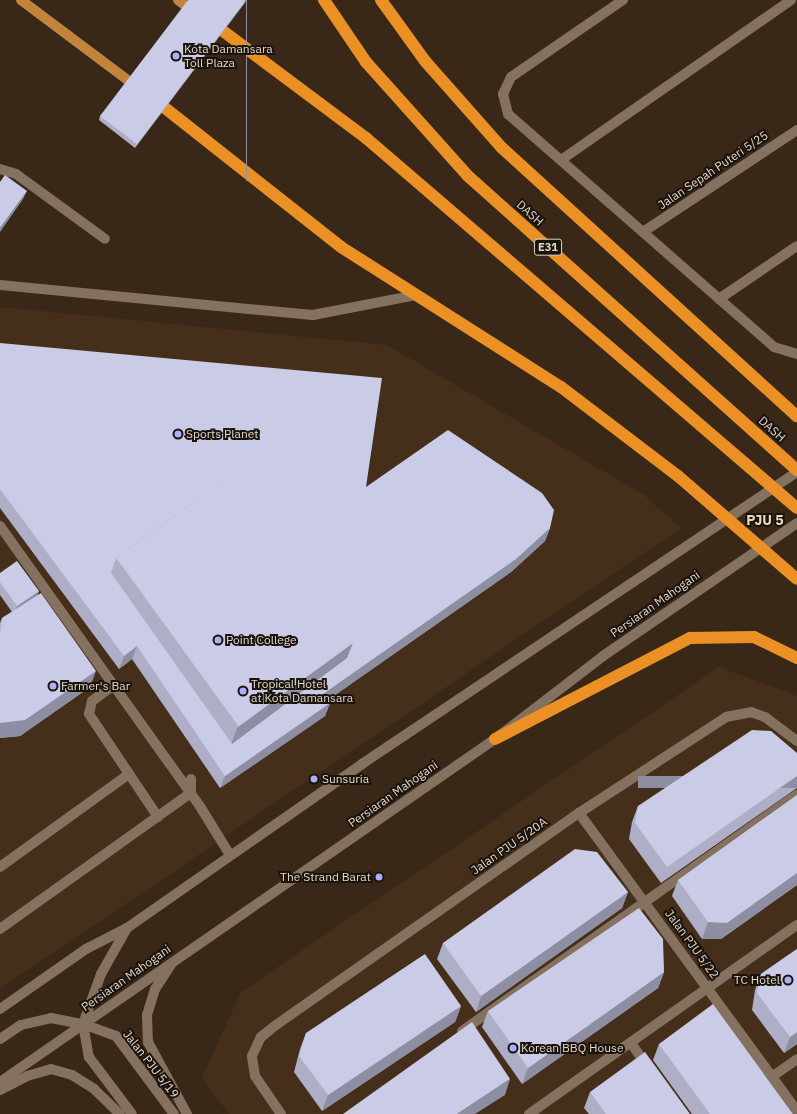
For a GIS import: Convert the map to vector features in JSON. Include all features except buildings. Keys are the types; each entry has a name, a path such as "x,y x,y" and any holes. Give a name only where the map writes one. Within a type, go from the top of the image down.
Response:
{"highway":[{"name":"DASH","path":"324,0 366,62 468,176 797,471"},
{"path":"381,0 425,61 502,147 797,416"},
{"path":"223,31 366,138 797,508"},
{"path":"165,108 341,247 562,387 678,476 797,579"},
{"path":"495,739 690,638 754,637 797,658"}],"main road":[{"path":"21,0 129,81"},
{"path":"623,0 511,77 503,94 508,114 774,347 797,354"},
{"path":"561,160 791,0"},
{"name":"Jalan Sepah Puteri 5/25","path":"643,232 797,130"},
{"path":"0,169 16,174 105,239"},
{"path":"719,299 797,246"},
{"path":"0,285 313,315 416,295"},
{"path":"0,1009 86,949 127,928 230,855 797,471"},
{"name":"Persiaran Mahogani","path":"0,1082 176,958 495,739 603,656 797,523"},
{"path":"0,526 191,794 230,855"},
{"path":"114,685 88,707 129,774 158,817"},
{"name":"Jalan PJU 5/20A","path":"281,1114 255,1076 252,1056 261,1037 276,1025 579,813 726,717 751,712 766,717 797,741"},
{"path":"0,867 129,774"},
{"path":"190,779 191,794"},
{"path":"0,928 191,794"},
{"path":"455,1035 644,900 797,795"},
{"name":"Jalan PJU 5/22","path":"579,813 797,1110"},
{"path":"529,1114 542,1110 631,1043 797,925"},
{"path":"127,928 100,974 83,1024 89,1057 132,1114"},
{"path":"176,958 155,990 147,1015 148,1042 187,1114"},
{"name":"Jalan PJU 5/19","path":"0,1039 21,1025 51,1018 83,1024 116,1036 174,1114"},
{"path":"631,1043 654,1075"},
{"path":"773,1076 797,1058"},
{"path":"0,1090 27,1076 51,1069 72,1075 94,1089 120,1114"}],"shaded area":[{"path":"0,307 387,345 644,495 681,528 0,989"},
{"path":"719,667 797,696 797,1114 229,1114 202,1078 241,992"}],"place":[{"name":"Kota Damansara Toll Plaza","path":"176,56"},
{"name":"Sports Planet","path":"178,434"},
{"name":"Point College","path":"218,640"},
{"name":"Farmer's Bar","path":"53,686"},
{"name":"Tropical Hotel at Kota Damansara","path":"243,691"},
{"name":"Sunsuria","path":"314,779"},
{"name":"The Strand Barat","path":"379,877"},
{"name":"TC Hotel","path":"788,980"},
{"name":"Korean BBQ House","path":"513,1048"}],"district":[{"name":"PJU 5","path":"765,520"}]}
